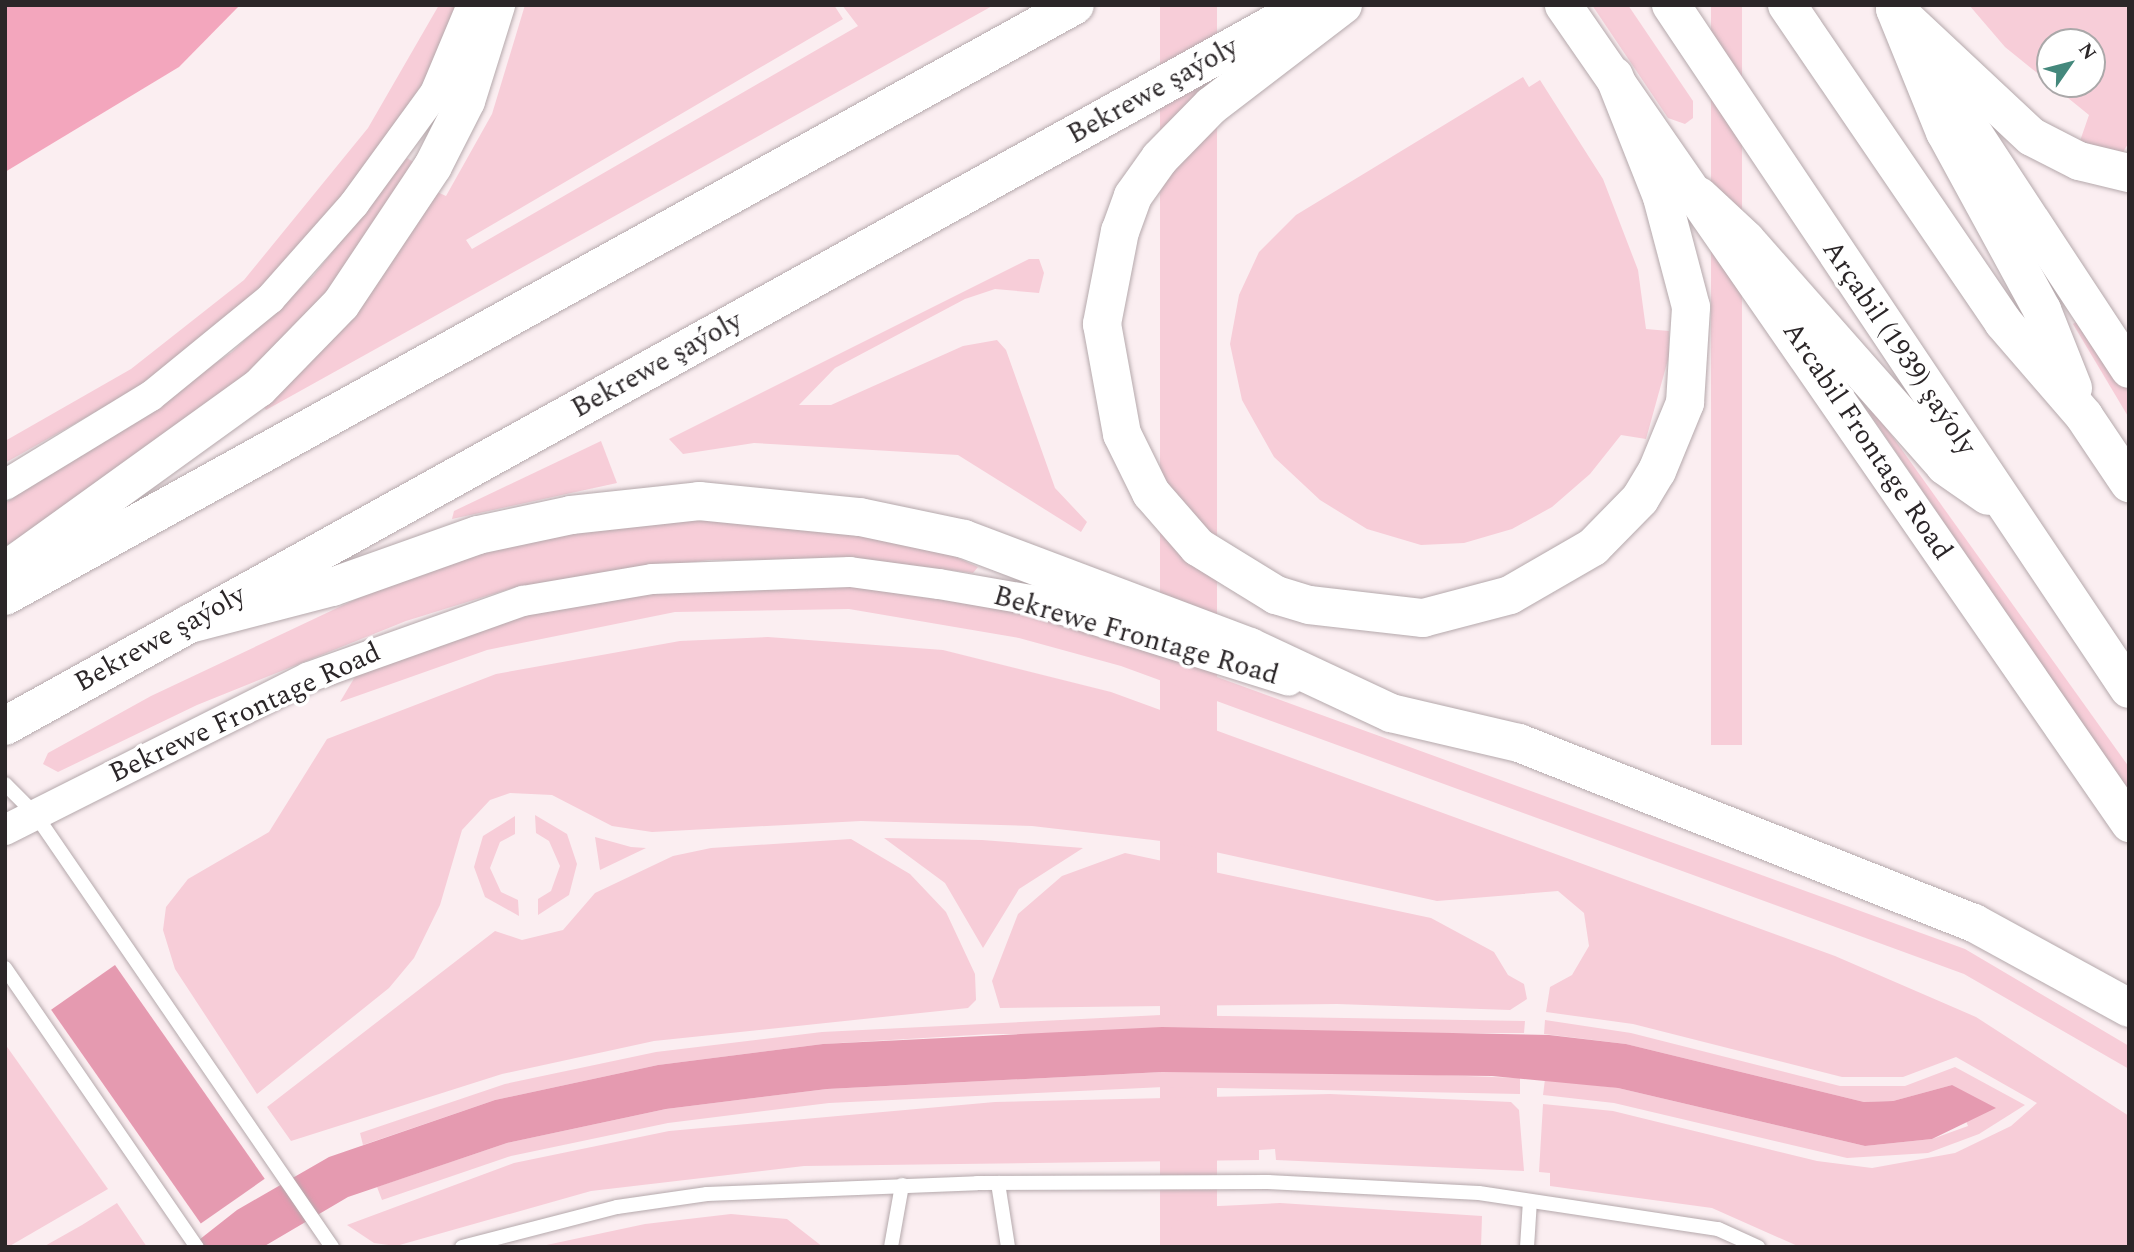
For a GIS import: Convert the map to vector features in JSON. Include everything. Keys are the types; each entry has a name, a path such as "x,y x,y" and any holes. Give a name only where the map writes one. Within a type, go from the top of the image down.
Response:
{"main road":[{"path":"5,571 248,396 341,304 433,166 466,101 496,5"},
{"path":"5,596 1075,5"},
{"name":"Bekrewe şaýoly","path":"5,726 1308,5"},
{"path":"1343,5 1211,106 1160,158 1133,196 1121,231 1102,324 1122,434 1151,493 1198,547 1276,595 1309,605 1423,618 1510,595 1593,547 1640,499 1657,471 1685,403 1691,307 1662,197 1608,69"},
{"name":"Arçabil (1939) şaýoly","path":"1671,5 2129,689"},
{"path":"1787,5 2003,322 2084,416 2129,483"},
{"path":"1894,7 1945,132 2042,310 2084,416"},
{"path":"1894,7 1975,90 2032,137 2079,161 2129,173"},
{"path":"1699,197 1746,240 1945,466 2006,508"},
{"path":"189,624 332,587 478,535 571,515 699,501 777,504 964,538 1250,647 1391,713 1519,743 1926,902 2038,954 2129,1008"},
{"path":"5,755 57,696"}],"street":[{"path":"5,485 151,396 227,340 305,264 435,93 472,5"},
{"name":"Arcabil Frontage Road","path":"1563,5 1699,197 2129,823"},
{"path":"1894,7 1995,173 2129,369"},
{"name":"Bekrewe Frontage Road","path":"5,830 309,677 442,625 523,601 652,579 850,572 1031,600 1391,713"}],"lane":[{"path":"5,784 35,814 332,1247"},
{"path":"5,968 193,1241"},
{"path":"462,1247 617,1207 707,1194 902,1185 1268,1182 1530,1201 1718,1230 1758,1247"},
{"path":"998,1183 1008,1247"},
{"path":"891,1247 902,1185"},
{"path":"1527,1247 1530,1201"}],"shaded area":[{"path":"5,5 240,5 179,67 5,172"},
{"path":"439,5 459,5 423,83 344,198 264,288 145,384 5,463 5,441 131,369 244,280 368,128"},
{"path":"525,5 834,5 843,19 466,240 472,249 858,26 842,5 994,5 266,410 263,406 355,313 435,191 446,196 492,114"},
{"path":"1160,5 1217,5 1217,1247 1160,1247"},
{"path":"1592,5 1628,5 1693,101 1693,118 1685,124 1668,118"},
{"path":"1711,5 1742,5 1742,745 1711,745"},
{"path":"1969,5 2129,5 2129,142 2122,154 2080,141 2089,115 2068,98 2106,98 2106,28 2036,28 2036,72 2005,47"},
{"path":"1523,77 1529,87 1540,80 1603,179 1638,270 1646,329 1669,331 1669,356 1646,439 1621,435 1590,474 1552,507 1512,529 1464,543 1421,545 1367,529 1320,500 1274,457 1242,400 1230,344 1239,295 1259,252 1296,215"},
{"path":"407,158 415,163 328,290 248,375 54,518 5,546 5,503 232,352 314,275"},
{"path":"1029,259 1039,259 1044,273 1039,293 995,289 965,299 835,368 799,405 831,405 963,346 997,340 1006,350 1055,488 1087,522 1081,532 958,455 754,443 683,454 669,439"},
{"path":"2082,318 2129,386 2129,418 2073,324"},
{"path":"1872,408 2129,767 2129,793 1868,411"},
{"path":"601,441 617,483 452,519 454,511"},
{"path":"644,520 782,520 929,545 978,567 973,573 861,559 709,560 516,587 406,621 197,705 58,772 43,764 48,753 151,696 388,584 498,546"},
{"path":"849,586 1022,612 1121,642 1965,949 2129,1046 2129,1069 1964,974 1121,666 1019,638 849,609 675,612 487,650 340,702 359,670 473,628 568,605 666,589"},
{"path":"768,637 943,650 1111,692 1835,956 1976,1017 2129,1116 2129,1247 1800,1247 1712,1208 1550,1186 1550,1173 1539,1172 1543,1104 1613,1111 1817,1161 1872,1168 1955,1153 2011,1126 2037,1103 1956,1057 1903,1077 1842,1077 1633,1024 1546,1012 1550,987 1572,975 1589,946 1584,913 1558,891 1437,901 1170,842 1032,826 861,821 652,832 612,826 552,795 510,793 490,800 462,830 440,905 414,958 389,988 257,1094 175,969 163,930 166,907 188,879 269,832 327,739 496,674 680,641"},
{"path":"535,815 567,834 577,864 569,895 538,915 538,899 551,891 560,866 549,841 536,833"},
{"path":"515,816 515,834 500,842 490,868 501,892 518,900 519,916 485,897 474,867 483,836"},
{"path":"595,837 631,847 646,848 600,870"},
{"path":"884,838 982,840 1083,848 1019,889 983,948 945,883"},
{"path":"851,839 910,874 946,912 975,974 976,1000 968,1008 654,1041 502,1074 291,1141 267,1107 495,931 522,940 563,930 595,893 673,856 711,848"},
{"path":"1125,853 1431,918 1494,952 1508,975 1524,984 1527,999 1510,1010 1337,1004 1000,1008 992,981 1018,914 1062,876"},
{"path":"115,965 265,1179 201,1224 51,1010"},
{"path":"1161,1015 1525,1021 1524,1033 991,1034 823,1044 658,1065 495,1100 363,1145 360,1133 505,1084 656,1052 822,1032"},
{"path":"1545,1020 1631,1033 1840,1086 1905,1086 1955,1067 2025,1105 1979,1134 1928,1153 1847,1158 1614,1103 1543,1095 1545,1079 1618,1088 1865,1146 1932,1139 1968,1126 1952,1085 1893,1101 1864,1102 1626,1044 1544,1034"},
{"path":"1162,1027 1549,1035 1626,1044 1864,1102 1893,1101 1952,1085 1996,1108 1932,1139 1865,1146 1618,1088 1492,1076 1162,1072 827,1089 666,1109 507,1143 348,1197 263,1247 190,1247 237,1210 329,1157 495,1100 658,1065 823,1044"},
{"path":"5,1044 108,1189 8,1247 5,1247"},
{"path":"1328,1071 1520,1078 1520,1094 1164,1087 829,1103 668,1123 511,1156 382,1200 377,1187 507,1143 666,1109 827,1089 1162,1072"},
{"path":"1330,1094 1511,1102 1519,1110 1524,1171 1276,1160 1275,1149 1259,1150 1259,1160 804,1166 591,1191 396,1246 374,1243 347,1225 514,1163 669,1131 995,1102"},
{"path":"117,1203 147,1247 43,1247 82,1225"},
{"path":"1280,1203 1482,1216 1481,1247 1170,1247 1172,1225 1198,1207"},
{"path":"731,1214 787,1219 823,1247 537,1247 645,1224"}]}
